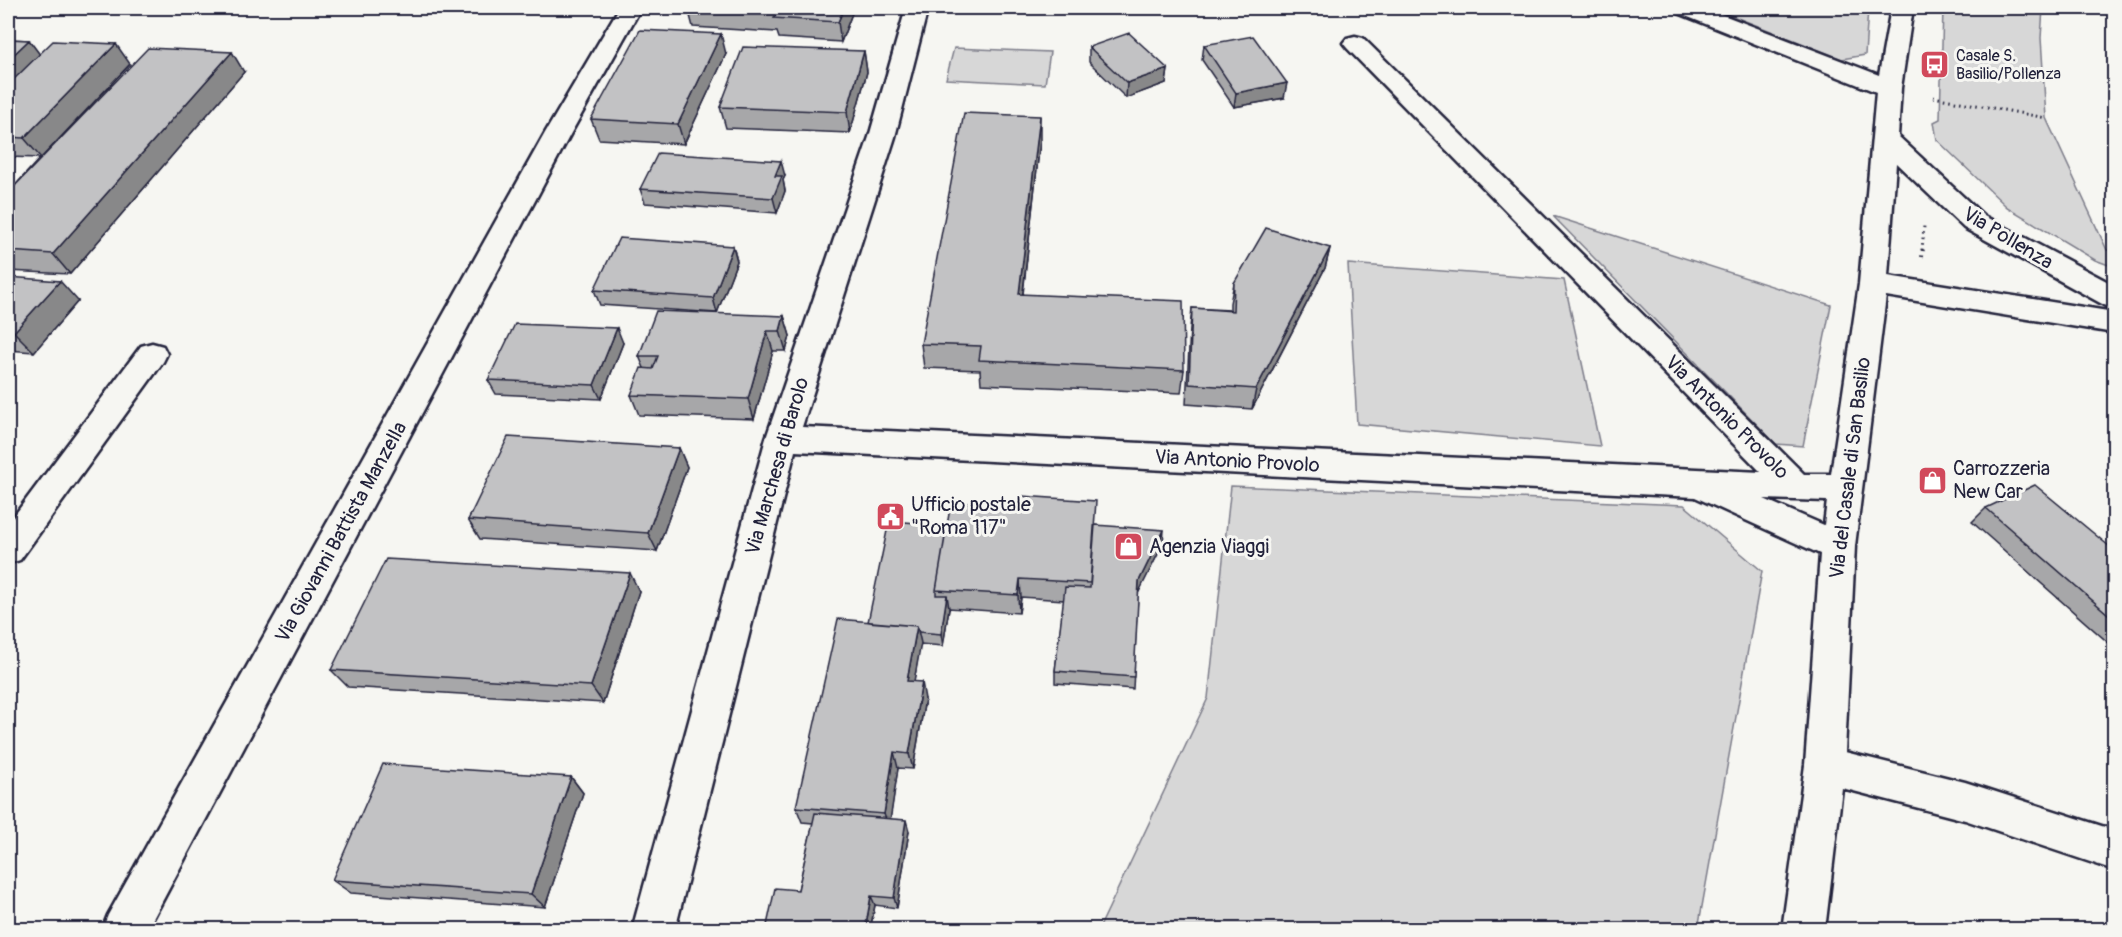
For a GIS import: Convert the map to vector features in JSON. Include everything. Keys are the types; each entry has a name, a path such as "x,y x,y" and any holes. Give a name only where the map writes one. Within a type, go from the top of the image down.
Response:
{"street":[{"name":"Via Giovanni Battista Manzella","path":"123,930 558,133 630,8"},
{"name":"Via Marchesa di Barolo","path":"653,930 783,438 882,137 917,8"},
{"path":"1686,8 1889,88"},
{"name":"Via del Casale di San Basilio","path":"1803,930 1825,765 1838,546 1874,284 1889,88 1902,8"},
{"name":"Via Antonio Provolo","path":"1355,43 1794,485"},
{"name":"Via Pollenza","path":"1886,139 1974,222 2115,298"},
{"path":"1874,284 2115,323"},
{"path":"8,550 152,354"},
{"name":"Via Antonio Provolo","path":"783,438 1692,484 1846,488"},
{"name":"Via Antonio Provolo","path":"1692,484 1838,546"},
{"path":"1825,765 1965,801 2115,850"}],"path":[{"path":"1933,96 2046,118"},
{"path":"1922,265 1924,222"}],"shaded area":[{"path":"1712,8 1868,8 1865,55 1842,59"},
{"path":"1943,8 2043,8 2041,38 2046,118 2107,250 2114,251 2114,267 2095,260 2007,207 1937,140 1934,122 1940,119"},
{"path":"954,48 1050,52 1045,84 946,79"},
{"path":"1553,216 1831,305 1803,446 1776,444"},
{"path":"1348,264 1564,280 1600,446 1357,424"},
{"path":"1231,486 1684,505 1762,571 1698,929 1099,929 1208,698"}],"building":[{"path":"696,8 844,8 838,22 774,18 777,12"},
{"path":"640,30 721,34 678,124 591,119"},
{"path":"1129,33 1168,69 1127,83 1089,47"},
{"path":"1253,36 1287,83 1236,93 1204,45"},
{"path":"8,39 29,40 8,60"},
{"path":"53,41 116,44 24,138 8,137 8,85"},
{"path":"743,47 864,51 847,112 720,107"},
{"path":"148,48 232,52 53,254 8,251 8,193"},
{"path":"964,113 1040,116 1019,294 1183,301 1184,370 979,360 981,346 921,344"},
{"path":"658,153 781,161 775,176 782,176 773,198 640,189"},
{"path":"1266,228 1330,248 1256,389 1189,384 1192,308 1233,311 1234,283"},
{"path":"619,238 733,246 713,298 594,290"},
{"path":"8,277 60,281 14,332 8,331"},
{"path":"656,311 784,316 780,331 767,331 748,399 631,395 641,368 653,369 658,356 639,356"},
{"path":"515,324 617,328 594,385 488,380"},
{"path":"508,437 679,448 648,533 468,520"},
{"path":"2035,485 2115,551 2115,620 1986,508"},
{"path":"1021,496 1096,501 1090,583 1020,579 1018,595 936,590 951,502 1019,506"},
{"path":"889,521 947,525 936,590 936,595 947,595 941,634 919,632 917,626 868,622"},
{"path":"1095,525 1164,530 1139,581 1134,677 1055,671 1065,587 1090,588"},
{"path":"386,559 630,573 591,686 331,670"},
{"path":"838,619 917,626 907,681 922,682 909,754 894,752 884,814 796,807"},
{"path":"383,764 571,777 531,894 332,880"},
{"path":"815,813 906,820 894,898 871,896 865,930 766,930 775,888 798,890"}],"place":[{"name":"Casale S. Basilio/Pollenza","path":"1935,65"},
{"name":"Carrozzeria New Car","path":"1932,480"},
{"name":"Ufficio postale \"Roma 117\"","path":"890,516"},
{"name":"Agenzia Viaggi","path":"1128,546"}]}
